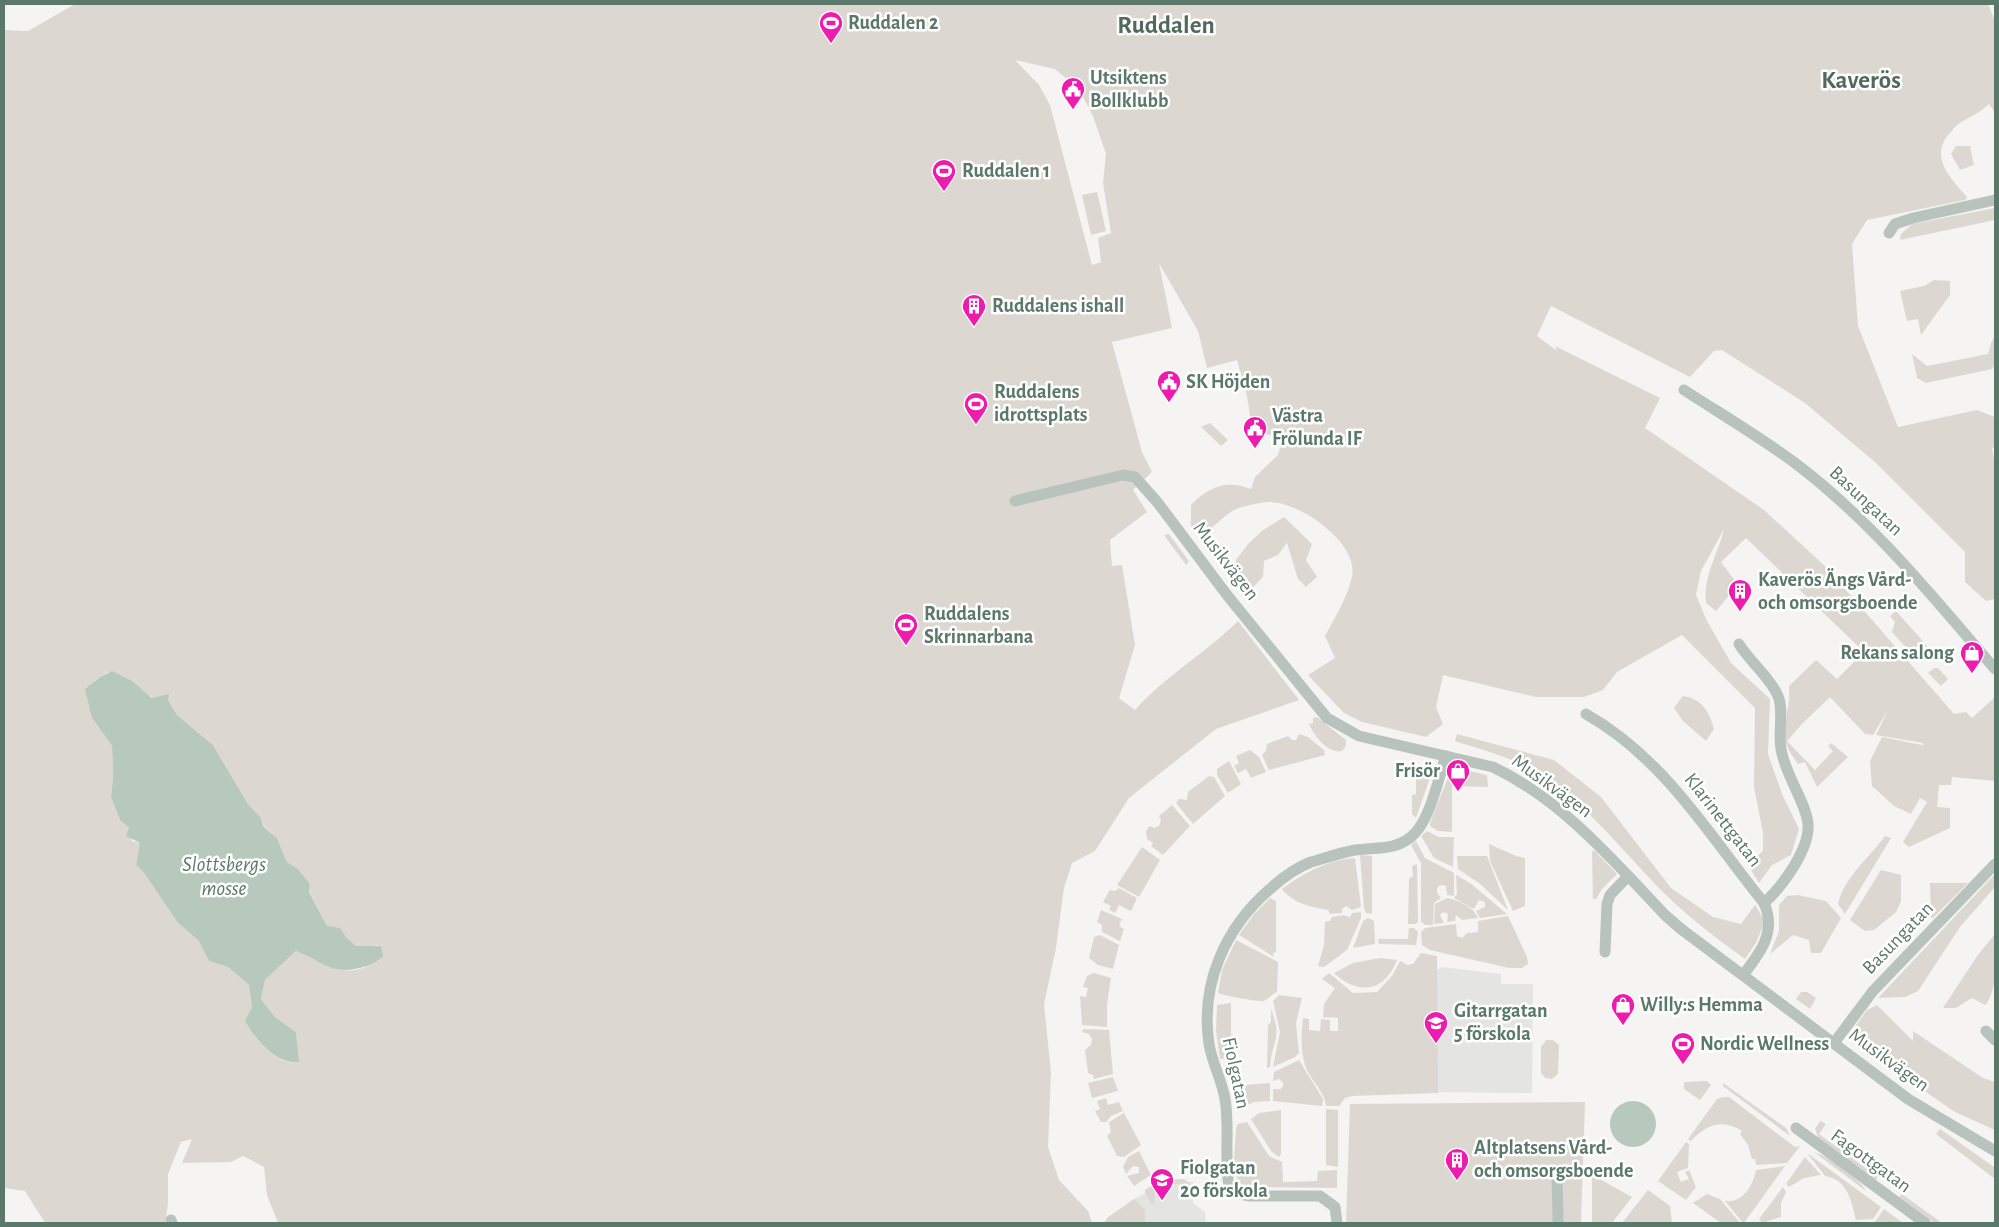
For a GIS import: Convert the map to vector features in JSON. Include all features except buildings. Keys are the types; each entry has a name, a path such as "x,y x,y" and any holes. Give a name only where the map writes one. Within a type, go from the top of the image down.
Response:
{"street":[{"path":"1889,233 1895,224 1913,218 1995,200"},
{"name":"Basungatan","path":"1684,390 1795,463 1853,513 1943,606 1995,669"},
{"name":"Musikvägen","path":"1015,501 1123,475 1135,478 1158,504 1227,595 1327,718 1342,728 1360,736 1493,767 1513,777 1570,820 1665,915 1743,976 1908,1099 1995,1151"},
{"path":"1739,644 1779,697 1778,731 1781,750 1786,769 1808,824 1807,835 1790,873 1764,903"},
{"name":"Klarinettgatan","path":"1586,714 1618,733 1659,770 1764,903 1768,912 1768,934 1759,955 1743,976"},
{"name":"Fiolgatan","path":"1337,1223 1335,1206 1320,1196 1250,1196 1240,1194 1229,1186 1225,1098 1209,1044 1208,1008 1214,970 1232,933 1250,908 1292,872 1331,856 1355,850 1387,848 1399,845 1411,837 1422,824 1446,756"},
{"name":"Basungatan","path":"1834,1043 1873,991 1995,864"},
{"path":"1605,952 1606,904 1610,895 1628,876"},
{"path":"1986,1031 1995,1040"},
{"name":"Fagottgatan","path":"1796,1128 1925,1223"},
{"path":"1557,1170 1558,1223"}],"shaded area":[{"path":"75,4 1988,4 1995,21 1995,113 1989,104 1959,124 1943,143 1941,151 1942,159 1949,175 1967,197 1965,200 1867,220 1852,244 1858,326 1898,427 1977,410 1995,417 1995,445 1992,449 1995,464 1995,599 1986,601 1965,582 1965,552 1876,463 1805,403 1722,350 1714,351 1690,377 1551,306 1537,336 1557,351 1555,346 1660,398 1645,428 1764,510 1826,567 1954,714 1966,712 1972,718 1995,697 1995,781 1952,777 1951,785 1939,785 1937,807 1950,808 1950,828 1909,847 1903,842 1927,802 1920,798 1911,814 1894,806 1872,786 1870,761 1882,737 1922,745 1922,750 1923,743 1876,735 1888,710 1873,735 1865,734 1830,697 1787,741 1815,770 1833,751 1828,746 1831,743 1848,757 1817,787 1805,762 1798,764 1786,743 1785,729 1789,686 1816,660 1837,679 1864,652 1746,538 1721,562 1738,585 1716,611 1706,603 1709,574 1724,529 1701,571 1696,595 1707,621 1731,663 1770,699 1768,754 1782,794 1799,829 1791,855 1772,865 1759,883 1748,865 1763,851 1763,833 1754,787 1755,708 1682,635 1617,672 1603,690 1584,697 1536,697 1443,675 1436,707 1443,724 1426,737 1362,722 1344,713 1308,675 1335,658 1325,636 1348,591 1352,573 1352,565 1348,554 1341,543 1319,522 1293,507 1280,503 1264,502 1237,509 1230,512 1204,533 1191,527 1191,505 1197,499 1218,486 1234,485 1251,489 1255,477 1278,455 1283,436 1260,434 1252,428 1247,396 1237,360 1207,368 1198,331 1159,263 1172,328 1112,342 1142,452 1152,472 1133,490 1147,512 1110,540 1112,566 1122,565 1135,645 1119,698 1135,710 1159,686 1213,644 1238,621 1299,700 1216,729 1129,798 1095,851 1072,863 1064,888 1056,948 1044,1004 1051,1073 1048,1147 1059,1180 1088,1211 1092,1223 278,1223 267,1195 264,1167 243,1156 231,1162 182,1163 192,1139 181,1142 168,1174 168,1204 165,1223 45,1223 25,1191 4,1188 4,30 28,31","holes":["1015,60 1055,69 1074,85 1093,116 1106,154 1103,183 1111,233 1098,238 1101,262 1092,265 1050,105 1039,85","108,672 141,689 153,698 160,697 168,700 177,715 213,745 248,804 261,818 263,825 277,838 287,862 298,869 310,884 309,891 327,926 342,933 356,946 370,947 378,945 380,960 367,967 346,971 328,966 296,951 265,980 261,999 275,1017 296,1032 298,1062 282,1059 260,1043 245,1021 252,1007 249,985 228,967 209,961 198,940 178,923 144,873 136,865 141,843 132,841 129,828 120,820 111,797 113,777 112,746 92,718 95,680"]},
{"path":"1956,146 1970,146 1974,165 1960,170 1951,154"},
{"path":"1097,192 1106,231 1091,235 1082,195"},
{"path":"1995,208 1995,220 1900,240 1901,234 1912,224"},
{"path":"1934,280 1950,281 1950,295 1921,335 1918,319 1907,321 1900,291 1924,286"},
{"path":"1994,338 1995,364 1992,369 1926,383 1917,378 1912,354 1927,366 1988,354"},
{"path":"1210,423 1228,440 1221,446 1201,427"},
{"path":"1284,517 1312,544 1306,560 1317,577 1306,587 1298,579 1287,543 1278,555 1264,561 1263,577 1253,587 1246,587 1236,580 1236,560 1248,544 1263,530"},
{"path":"1169,534 1189,561 1186,565 1164,535"},
{"path":"1896,611 1929,648 1917,660 1892,632 1895,622 1890,616"},
{"path":"1934,668 1938,668 1948,679 1941,686 1928,673"},
{"path":"1683,696 1700,703 1707,711 1714,729 1706,741 1683,721 1674,708"},
{"path":"1317,717 1346,740 1346,746 1342,751 1332,750 1327,747 1314,734 1309,724 1313,723 1313,718"},
{"path":"1299,734 1308,737 1324,750 1325,755 1269,770 1262,755 1266,751 1267,744 1288,736 1292,740 1296,740"},
{"path":"1457,734 1554,760 1601,797 1671,888 1713,917 1741,924 1755,905 1765,921 1756,943 1745,959 1702,927 1673,901 1572,798 1536,772 1517,762 1455,741"},
{"path":"1250,750 1259,757 1266,772 1251,778 1246,769 1238,773 1234,766 1239,763 1236,756"},
{"path":"1229,761 1241,784 1228,793 1217,775 1217,769"},
{"path":"1460,769 1487,775 1488,787 1452,786 1452,832 1438,831 1430,826 1430,823 1449,775 1452,771"},
{"path":"1431,775 1416,818 1412,814 1412,795 1416,794 1416,778"},
{"path":"1209,776 1214,777 1225,796 1193,824 1176,803 1179,799 1187,800 1188,792"},
{"path":"1172,805 1190,826 1163,855 1151,846 1153,843 1147,839 1146,832 1149,826 1154,828 1159,826 1161,821 1159,816"},
{"path":"1427,831 1439,837 1454,837 1453,867 1434,858 1421,836"},
{"path":"1885,836 1891,838 1845,914 1838,904 1841,894 1858,868"},
{"path":"1416,841 1425,858 1454,873 1454,896 1447,895 1446,886 1440,885 1437,888 1437,893 1441,898 1434,903 1433,925 1425,925 1421,921 1421,863 1411,845"},
{"path":"1489,844 1525,858 1525,906 1513,911 1490,861"},
{"path":"1142,847 1160,860 1139,897 1117,885"},
{"path":"1594,850 1617,874 1602,889 1596,899 1593,899 1592,852"},
{"path":"1360,855 1372,856 1372,914 1366,913 1364,908"},
{"path":"1457,856 1487,856 1508,910 1479,883 1458,869"},
{"path":"1355,858 1361,907 1352,910 1346,906 1342,909 1342,913 1330,914 1328,910 1297,901 1282,889 1325,864"},
{"path":"1417,864 1418,922 1408,924 1409,879 1413,876 1412,866"},
{"path":"1881,870 1901,875 1901,901 1896,912 1874,930 1865,931 1850,920"},
{"path":"1995,874 1995,887 1960,927 1918,991 1905,997 1878,998"},
{"path":"1456,875 1470,883 1507,914 1480,918 1476,911 1485,907 1485,902 1479,900 1474,909 1454,898 1457,894"},
{"path":"1930,883 1968,883 1931,918"},
{"path":"1119,888 1137,898 1131,911 1119,905 1115,913 1109,910 1111,906 1103,902 1110,890 1115,891"},
{"path":"1798,895 1826,901 1841,918 1821,953 1811,953 1809,940 1793,935 1770,954 1779,931 1779,905 1787,896"},
{"path":"1270,898 1276,901 1276,952 1273,953 1274,957 1239,935 1254,914"},
{"path":"1447,898 1465,905 1478,918 1462,920 1456,915 1455,921 1447,922 1448,914 1443,912 1440,915 1444,923 1434,924 1435,904"},
{"path":"1101,910 1122,919 1119,926 1124,929 1120,941 1102,932 1102,925 1097,922"},
{"path":"1361,912 1361,918 1347,950 1324,967 1318,966 1324,945 1325,922 1330,921 1332,917 1344,915 1350,917 1352,913"},
{"path":"1508,916 1527,957 1528,964 1522,968 1509,968 1430,950 1422,945 1421,932 1425,928 1456,924 1457,936 1462,938 1467,933 1478,932 1478,921"},
{"path":"1368,918 1374,921 1375,944 1353,948 1363,921"},
{"path":"1409,928 1414,928 1418,932 1416,945 1379,944 1378,939 1408,939"},
{"path":"1995,934 1996,962 1994,981 1989,999 1985,1005 1972,998 1956,1008 1943,1008 1977,956"},
{"path":"1100,935 1119,945 1113,969 1098,965 1089,958 1094,937"},
{"path":"1236,940 1278,962 1277,992 1265,1000 1260,1001 1218,993 1222,970"},
{"path":"1421,953 1437,956 1438,1093 1352,1096 1345,1098 1339,1106 1326,1106 1324,1097 1305,1066 1302,1046 1303,1018 1309,1019 1309,1030 1320,1031 1321,1019 1330,1020 1330,1031 1338,1031 1338,1018 1323,1017 1324,1004 1335,988 1322,979 1329,973 1353,993 1377,992 1392,976 1400,961 1407,965 1413,964"},
{"path":"1380,958 1397,960 1392,971 1385,979 1370,987 1352,985 1334,973 1353,963"},
{"name":"Gitarrgatan 5 förskola","path":"1442,967 1501,974 1501,984 1533,984 1532,1093 1423,1092 1376,1008"},
{"path":"1094,973 1111,978 1107,1004 1107,1027 1082,1025 1080,996 1086,997 1088,988 1083,987 1087,976"},
{"path":"1801,992 1807,992 1816,998 1810,1009 1796,999"},
{"path":"1279,995 1302,998 1296,1023 1299,1053 1295,1057 1273,1067 1280,1032 1273,1001"},
{"path":"1231,1003 1231,1058 1220,1059 1216,1031 1217,1005"},
{"path":"1877,1005 1913,1041 1913,1031 1983,1078 1995,1082 1995,1130 1955,1112 1853,1042 1851,1032 1867,1010"},
{"path":"1271,1009 1276,1027 1276,1039 1270,1067 1267,1068 1268,1025 1271,1022"},
{"path":"1084,1029 1109,1030 1113,1074 1094,1079 1093,1075 1088,1073 1085,1050 1091,1045 1092,1039 1089,1034 1082,1032"},
{"path":"1546,1040 1553,1040 1559,1045 1558,1074 1552,1079 1545,1078 1541,1073 1541,1047"},
{"path":"1299,1060 1323,1099 1322,1106 1273,1101 1273,1089 1281,1089 1284,1084 1279,1079 1273,1081 1274,1072"},
{"path":"1113,1077 1118,1091 1092,1098 1088,1083"},
{"path":"1707,1081 1711,1085 1700,1100 1684,1089 1684,1082"},
{"path":"1270,1083 1270,1101 1254,1102 1243,1107 1232,1086"},
{"path":"1723,1083 1786,1128 1790,1136 1723,1086"},
{"path":"1729,1097 1795,1147 1800,1146 1787,1163 1756,1165 1748,1145 1740,1134 1742,1131 1728,1125 1721,1124 1708,1127 1691,1141 1688,1139 1717,1099"},
{"path":"1106,1098 1108,1105 1119,1102 1123,1111 1111,1116 1106,1122 1101,1122 1095,1111 1100,1109 1097,1101"},
{"path":"1585,1102 1581,1223 1346,1223 1350,1104"},
{"path":"1326,1109 1338,1110 1338,1167 1326,1165"},
{"path":"1281,1110 1281,1154 1279,1157 1271,1151 1251,1119 1259,1113"},
{"path":"1124,1113 1141,1145 1124,1157 1117,1156 1107,1136 1111,1132 1109,1122"},
{"path":"1820,1121 1826,1124 1819,1134 1878,1177 1875,1180 1818,1138 1815,1129"},
{"path":"1247,1122 1269,1156 1282,1162 1283,1182 1317,1181 1318,1171 1337,1170 1337,1188 1246,1187 1240,1183 1237,1178 1234,1161 1236,1128 1238,1124"},
{"path":"1940,1129 1994,1167 1995,1179 1936,1134"},
{"path":"1686,1142 1689,1144 1688,1168 1677,1172 1681,1182 1689,1179 1685,1172 1689,1170 1696,1187 1686,1200 1658,1181"},
{"path":"1139,1151 1151,1175 1134,1186 1127,1176 1139,1173 1139,1167 1133,1166 1126,1174 1123,1167 1128,1157"},
{"path":"1814,1152 1843,1168 1866,1191"},
{"path":"1807,1153 1881,1207 1873,1219 1856,1220 1848,1193 1844,1187 1833,1178 1825,1176"},
{"path":"1805,1157 1821,1175 1804,1178 1789,1187 1786,1184"},
{"path":"1785,1166 1743,1223 1725,1201 1737,1199 1746,1192 1750,1187 1756,1170"},
{"path":"1592,1175 1632,1197 1612,1223 1592,1223"},
{"path":"1184,1179 1189,1183 1190,1193 1188,1192 1187,1184 1156,1184 1154,1204 1152,1204 1145,1193 1145,1190 1160,1180"},
{"name":"Fiolgatan 20 förskola","path":"1165,1182 1193,1182 1193,1203 1205,1212 1206,1223 1105,1223 1107,1218 1134,1199"},
{"path":"1783,1187 1786,1192 1781,1203 1781,1217 1762,1223 1759,1219"},
{"path":"1648,1190 1670,1206 1672,1223 1622,1223"},
{"path":"1707,1194 1720,1199 1740,1223 1721,1223 1693,1203"},
{"path":"1902,1194 1942,1223 1934,1223 1899,1197"},
{"path":"1134,1199 1145,1210 1145,1223 1105,1223 1107,1218"},
{"path":"1884,1209 1903,1223 1874,1223"}],"water":[{"name":"Slottsbergs mosse","path":"112,671 132,681 152,698 169,694 168,700 177,715 213,745 248,804 261,818 263,826 277,838 287,862 298,869 310,884 309,892 327,926 340,928 356,946 381,946 383,956 378,961 367,966 345,970 330,967 296,951 265,980 261,999 275,1017 296,1032 299,1062 290,1062 282,1059 260,1043 245,1021 252,1007 249,985 228,967 209,961 198,940 178,923 144,873 136,865 140,843 126,836 129,828 120,820 111,797 113,777 112,746 92,718 85,689 100,677"},
{"path":"1628,1101 1638,1101 1652,1111 1656,1124 1652,1137 1646,1143 1638,1147 1628,1147 1614,1137 1610,1129 1610,1119 1620,1105"}],"place":[{"name":"Ruddalen 2","path":"831,44"},
{"name":"Utsiktens Bollklubb","path":"1073,110"},
{"name":"Ruddalen 1","path":"944,192"},
{"name":"Ruddalens ishall","path":"974,327"},
{"name":"SK Höjden","path":"1169,403"},
{"name":"Ruddalens idrottsplats","path":"976,425"},
{"name":"Västra Frölunda IF","path":"1255,449"},
{"name":"Kaverös Ängs Vård- och omsorgsboende","path":"1740,612"},
{"name":"Ruddalens Skrinnarbana","path":"906,646"},
{"name":"Rekans salong","path":"1972,674"},
{"name":"Frisör","path":"1458,792"},
{"name":"Willy:s Hemma","path":"1623,1026"},
{"name":"Gitarrgatan 5 förskola","path":"1436,1044"},
{"name":"Nordic Wellness","path":"1683,1065"},
{"name":"Altplatsens Vård- och omsorgsboende","path":"1457,1181"},
{"name":"Fiolgatan 20 förskola","path":"1162,1201"}],"district":[{"name":"Ruddalen","path":"1166,25"},
{"name":"Kaverös","path":"1861,80"}]}
